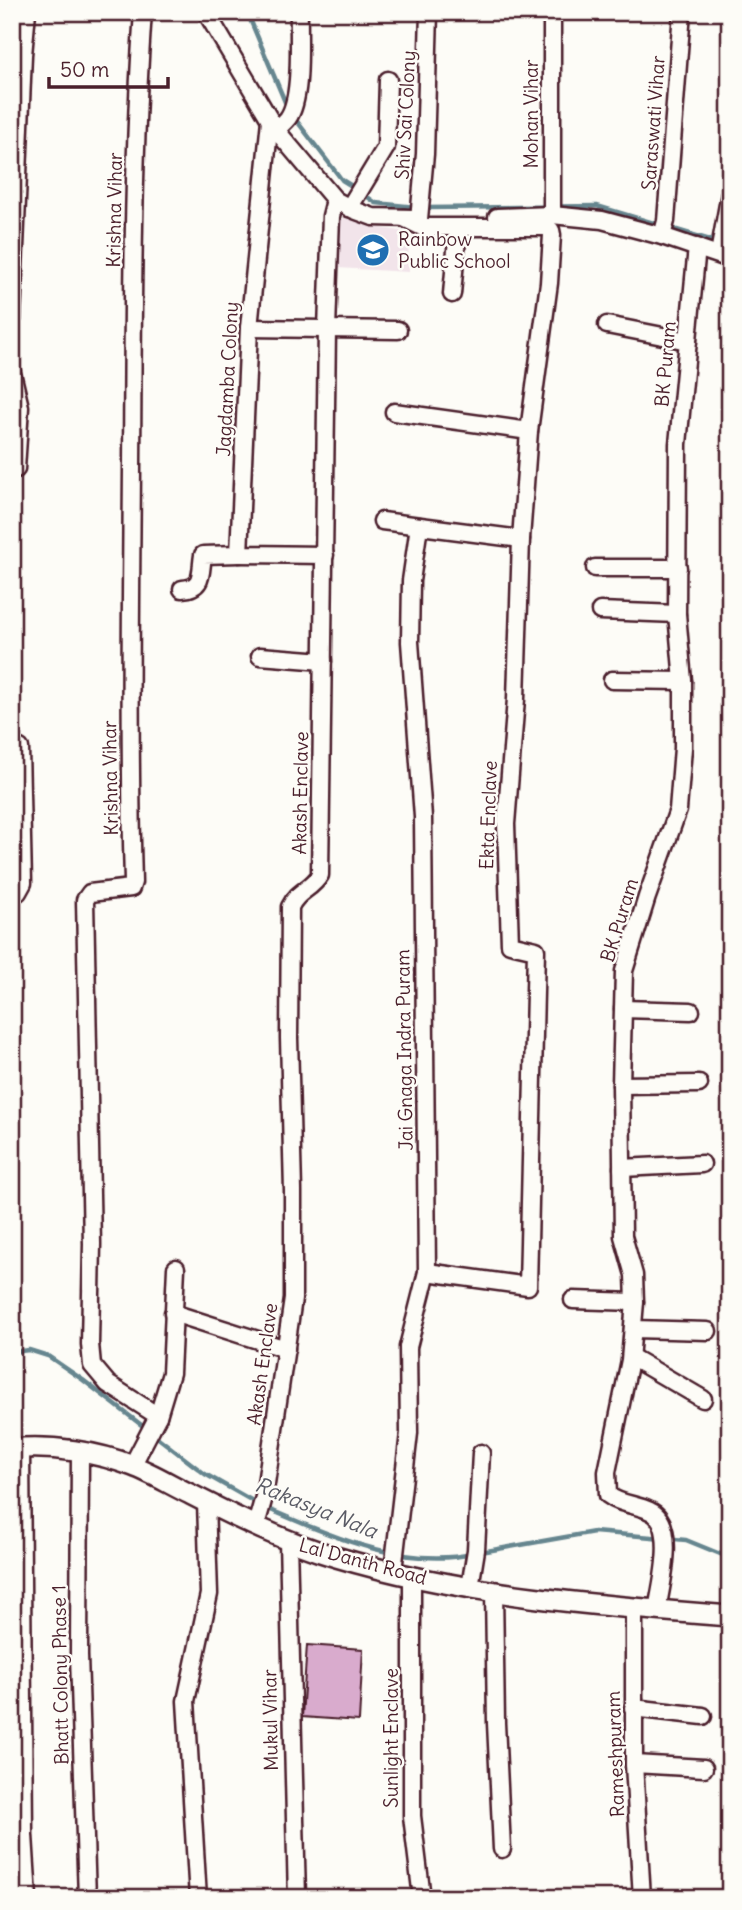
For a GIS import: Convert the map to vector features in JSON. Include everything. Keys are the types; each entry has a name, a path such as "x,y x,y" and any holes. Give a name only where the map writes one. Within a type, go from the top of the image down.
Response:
{"street":[{"path":"12,320 27,12"},
{"name":"Krishna Vihar","path":"143,12 137,95 132,421 130,746 133,882 131,888 90,893 85,900 92,1365 108,1384 158,1419"},
{"path":"206,12 282,119 351,198 373,216 551,212 664,230 697,247 723,249 730,193"},
{"name":"Jagdamba Colony","path":"239,554 249,328 282,119 298,80 299,12"},
{"name":"Shiv Sai Colony","path":"415,214 425,154 429,12"},
{"name":"Mohan Vihar","path":"551,212 552,12"},
{"name":"Saraswati Vihar","path":"664,230 682,12"},
{"path":"351,198 386,146 388,80"},
{"name":"Akash Enclave","path":"260,1512 293,1299 290,907 295,897 315,884 320,874 327,329 331,216 351,198"},
{"path":"415,214 422,227 458,228 551,212"},
{"name":"Ekta Enclave","path":"427,1272 528,1286 536,950 510,944 506,824 516,699 521,539 529,431 549,283 551,212"},
{"path":"452,294 458,228"},
{"name":"BK Puram","path":"657,1611 666,1540 660,1517 652,1511 618,1502 608,1495 607,1472 631,1357 635,1302 634,1275 623,1236 621,1085 624,971 646,897 678,810 683,748 677,614 678,444 697,247"},
{"path":"607,325 688,341"},
{"path":"249,328 398,330"},
{"path":"12,373 20,407 16,469"},
{"path":"394,412 529,431"},
{"path":"382,521 521,539"},
{"name":"Jai Gnaga Indra Puram","path":"395,1560 408,1433 408,1348 427,1272 423,817 410,642 411,581 419,526"},
{"path":"182,589 193,588 198,583 204,555 325,555"},
{"path":"595,568 678,568"},
{"path":"600,611 677,614"},
{"path":"260,656 323,662"},
{"path":"612,680 682,681"},
{"path":"12,892 18,892 23,883 20,748"},
{"path":"623,1009 691,1011"},
{"path":"621,1085 699,1084"},
{"path":"622,1168 702,1164"},
{"path":"132,1466 158,1419 171,1373 176,1268"},
{"path":"573,1300 635,1302"},
{"path":"173,1313 286,1349"},
{"path":"633,1329 708,1331"},
{"path":"631,1357 703,1399"},
{"path":"17,1449 27,1898"},
{"name":"Lal Danth Road","path":"17,1449 80,1452 132,1466 206,1502 260,1512 288,1541 337,1558 395,1560 412,1577 494,1591 634,1609 730,1616"},
{"name":"Bhatt Colony Phase 1","path":"80,1452 79,1656 87,1898"},
{"path":"470,1587 475,1553 481,1453"},
{"path":"198,1898 186,1701 209,1594 206,1502"},
{"name":"Mukul Vihar","path":"288,1541 297,1898"},
{"name":"Sunlight Enclave","path":"412,1577 412,1816 422,1898"},
{"path":"494,1591 502,1849"},
{"name":"Rameshpuram","path":"634,1609 634,1764 642,1898"},
{"path":"633,1708 703,1716"},
{"path":"634,1764 705,1768"}],"shaded area":[{"name":"Rainbow Public School","path":"346,216 374,227 408,232 409,272 337,268 339,222"}],"building":[{"path":"307,1645 363,1649 359,1721 302,1717"}],"waterway":[{"path":"247,12 288,109"},
{"path":"293,116 342,180 355,188"},
{"path":"362,193 376,203 416,207"},
{"path":"425,208 597,206 730,246"},
{"name":"Rakasya Nala","path":"12,1352 29,1350 48,1356 205,1474 258,1504"},
{"name":"Rakasya Nala","path":"266,1508 315,1529 393,1553 419,1557 472,1554"},
{"name":"Rakasya Nala","path":"481,1552 594,1532 686,1540 730,1558"}],"place":[{"name":"Rainbow Public School","path":"373,250"}]}
